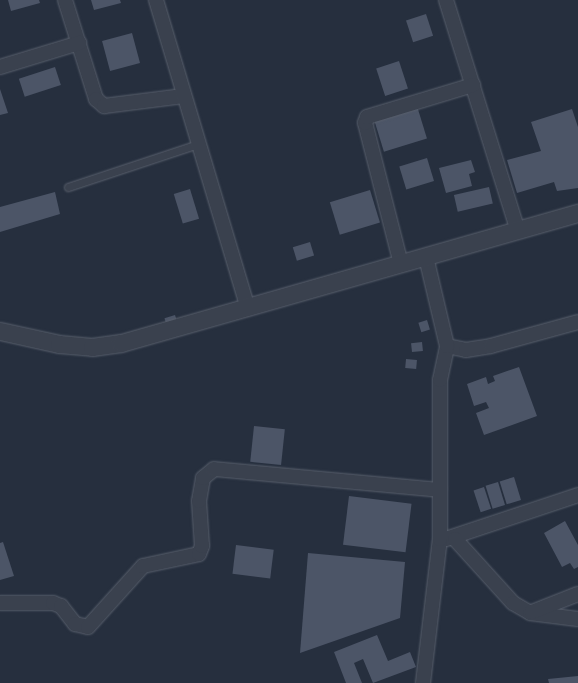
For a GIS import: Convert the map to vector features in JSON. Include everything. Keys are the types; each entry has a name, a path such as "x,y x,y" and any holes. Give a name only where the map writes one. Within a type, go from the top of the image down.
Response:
{"street":[{"path":"65,0 96,99 104,106 183,96"},
{"path":"156,0 183,96 248,309"},
{"path":"446,0 518,231"},
{"path":"0,67 79,43"},
{"path":"401,264 365,123 367,117 473,85"},
{"path":"0,331 59,344 92,347 121,344 248,309 578,213"},
{"path":"423,683 440,539 440,380 447,346 426,257"},
{"path":"447,346 466,350 491,346 578,322"},
{"path":"0,604 53,603 60,606 75,624 88,627 143,566 199,554 202,546 199,501 203,478 214,468 440,490"},
{"path":"440,539 455,539 578,495"},
{"path":"455,539 497,588 530,613 578,619"},
{"path":"530,613 578,594"}],"lane":[{"path":"68,187 198,144"}],"building":[{"path":"8,0 39,0 40,3 11,11"},
{"path":"91,0 120,0 121,3 94,10"},
{"path":"426,14 433,36 413,42 406,20"},
{"path":"132,33 140,63 110,71 102,41"},
{"path":"399,61 408,89 385,96 376,68"},
{"path":"55,67 61,85 25,97 19,79"},
{"path":"0,89 8,113 0,115"},
{"path":"417,106 427,139 384,152 374,119"},
{"path":"572,109 578,127 578,188 557,191 554,182 517,193 507,160 541,151 531,122"},
{"path":"427,158 434,181 406,189 399,166"},
{"path":"471,160 475,172 469,174 472,186 446,193 439,168"},
{"path":"489,187 493,204 458,212 454,195"},
{"path":"190,189 199,219 183,224 174,194"},
{"path":"370,190 380,223 340,235 330,202"},
{"path":"55,192 60,214 0,232 0,207"},
{"path":"310,242 314,255 297,261 293,247"},
{"path":"175,315 178,325 167,328 164,318"},
{"path":"427,320 430,330 421,332 418,323"},
{"path":"422,342 423,351 412,352 411,343"},
{"path":"406,359 417,360 416,369 405,368"},
{"path":"519,367 537,416 484,435 476,413 489,408 486,402 474,406 467,384 486,377 488,384 495,381 493,376"},
{"path":"254,426 285,429 281,465 250,462"},
{"path":"514,477 521,500 507,504 500,481"},
{"path":"498,482 505,505 493,509 486,486"},
{"path":"484,487 491,509 481,512 474,490"},
{"path":"349,496 412,504 406,552 343,545"},
{"path":"565,521 578,545 578,567 574,569 570,563 562,567 544,533"},
{"path":"3,542 14,576 0,580 0,543"},
{"path":"236,545 274,550 270,578 232,574"},
{"path":"308,553 405,562 400,618 300,653"},
{"path":"377,635 388,661 410,652 416,667 373,683 363,659 354,663 362,683 346,683 334,652"},
{"path":"578,676 578,683 549,683 548,679"}]}
